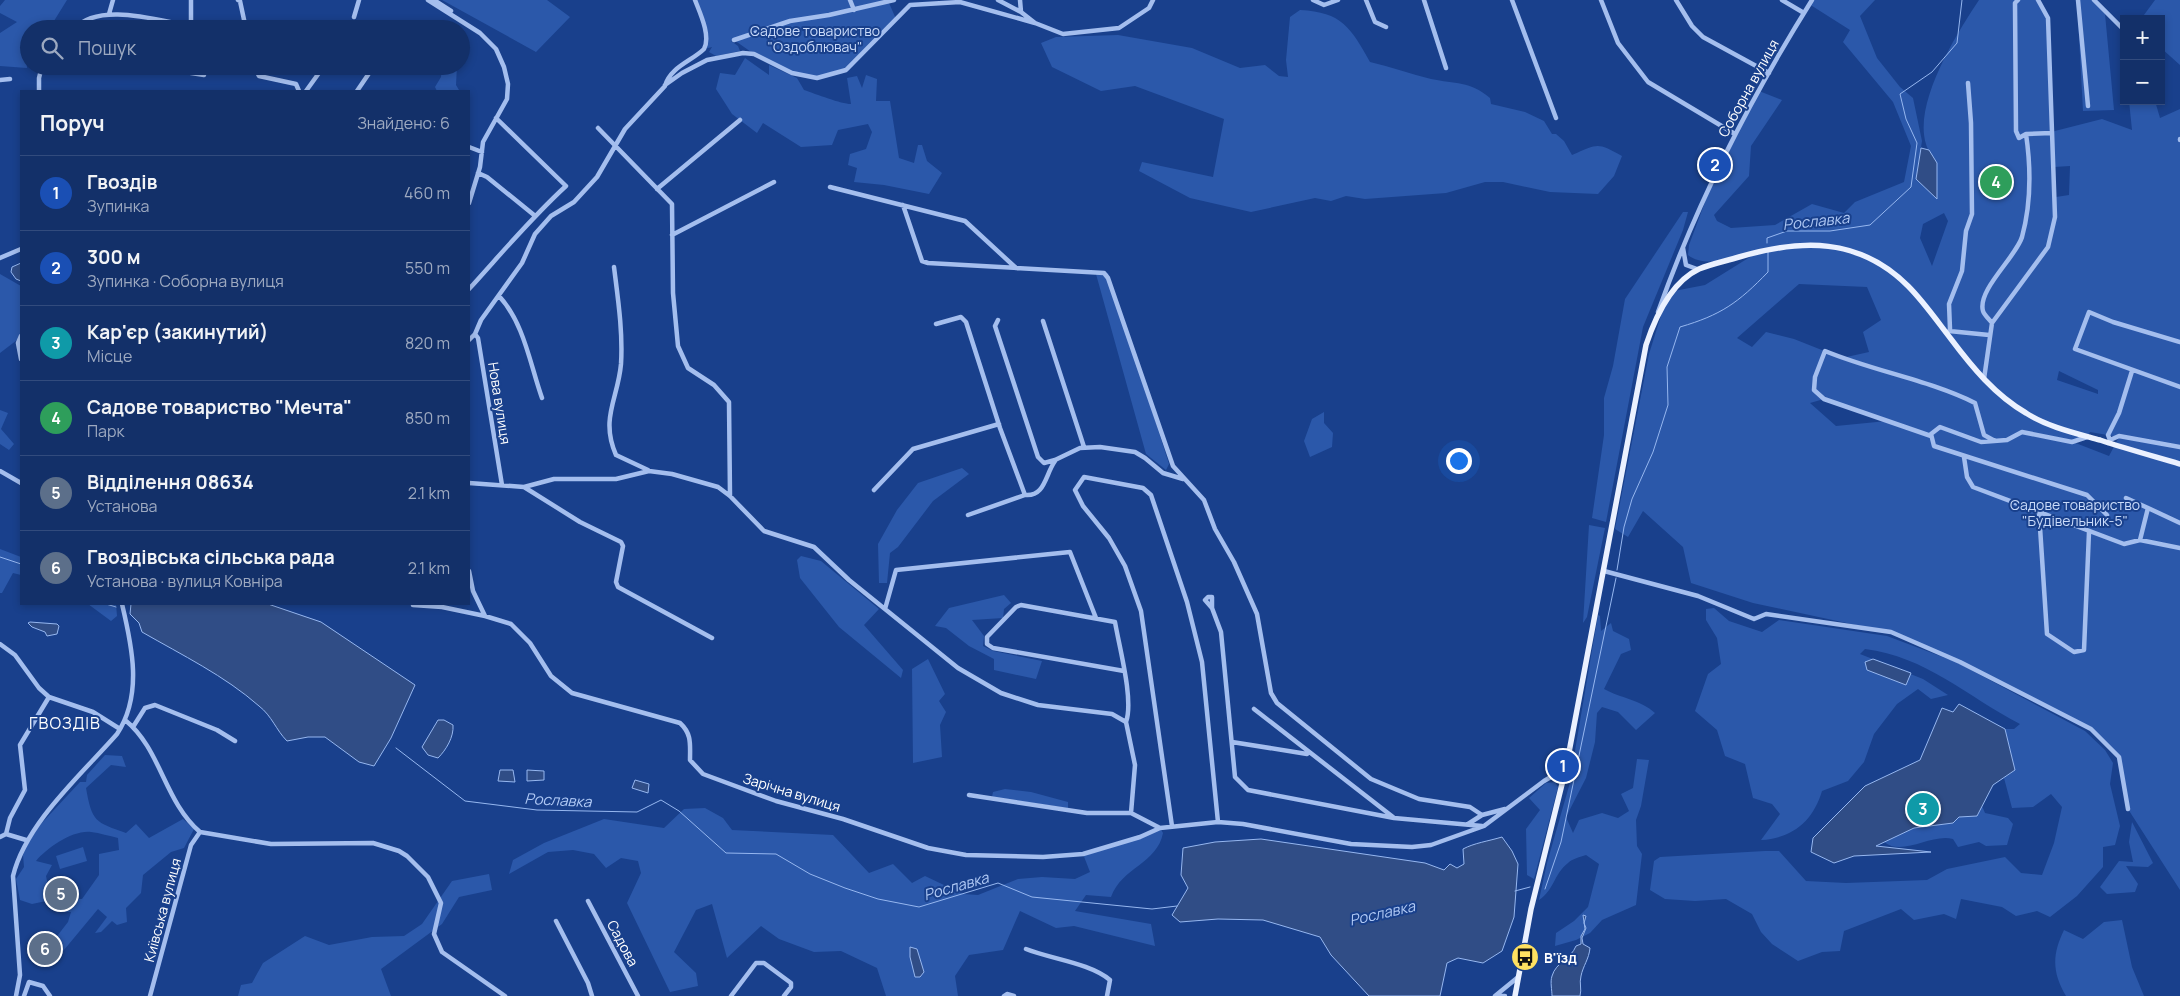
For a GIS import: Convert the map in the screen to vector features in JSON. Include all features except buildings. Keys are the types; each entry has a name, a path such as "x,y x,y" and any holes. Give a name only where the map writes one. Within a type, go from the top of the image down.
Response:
{"main road":[{"path":"1515,996 1531,909 1566,768 1642,364 1654,320 1674,290 1698,270 1760,251 1787,246 1826,244 1849,249 1871,259 1908,286 1948,331 1984,379 2003,397 2026,414 2065,431 2109,442 2180,464"}],"street":[{"path":"109,14 113,0"},
{"path":"191,0 192,20"},
{"path":"238,0 240,1 244,20"},
{"path":"354,17 359,0"},
{"path":"428,0 460,20"},
{"path":"434,0 451,11"},
{"path":"665,86 666,80 679,66 700,54 706,45 703,21 695,0"},
{"path":"850,0 854,10"},
{"path":"734,40 790,21 854,10 894,0"},
{"path":"1020,0 1021,12"},
{"path":"470,339 475,334 481,320 522,262 535,234 551,216 574,202 598,177 625,129 665,86 700,63 723,56 743,53 754,54 792,73 817,78 846,70 910,5 960,2 1035,23 1063,34 1119,28 1149,8 1153,0"},
{"path":"1313,0 1324,5 1338,0"},
{"path":"1366,0 1375,22 1386,27"},
{"path":"1424,0 1446,68"},
{"path":"1512,0 1556,118"},
{"path":"1601,0 1618,43 1648,82 1734,134"},
{"path":"1676,0 1692,26 1703,37 1769,74"},
{"path":"1782,0 1804,13"},
{"name":"Соборна вулиця","path":"1654,320 1683,244 1734,134 1812,0"},
{"path":"2018,0 2015,3 2016,131 2018,138 2026,134 2051,133"},
{"path":"1984,379 1990,352 1989,335 1992,323 2048,246 2053,230 2055,197 2048,18 2038,0"},
{"path":"2078,0 2088,106"},
{"path":"2094,0 2120,26"},
{"path":"999,1 1021,12 1035,23"},
{"path":"90,20 109,14 121,14 154,20"},
{"path":"470,27 480,33 496,50 504,67 508,84 507,99 483,142 478,173 470,200"},
{"path":"39,90 40,75"},
{"path":"258,75 296,84 299,90"},
{"path":"307,90 318,75"},
{"path":"358,90 368,75"},
{"path":"0,80 10,79"},
{"path":"1968,83 1971,123 1972,214 1966,231 1962,271 1949,304 1948,331 1989,335"},
{"path":"470,288 515,239 534,215 566,186 496,118"},
{"path":"658,189 740,120"},
{"path":"598,128 672,204 673,293 678,346 688,368 714,385 729,402 730,496"},
{"path":"1992,323 1983,311 1984,297 2021,239 2026,216 2031,165 2026,134"},
{"path":"470,146 482,152"},
{"path":"478,173 487,177 534,215"},
{"path":"672,235 774,182"},
{"path":"830,187 966,221 1016,268"},
{"path":"903,205 922,261 928,263 1104,273 1108,278 1173,466 1204,500 1257,614 1271,693 1277,703 1371,779 1419,799 1470,807 1482,815"},
{"path":"1683,244 1683,255 1686,265 1698,270"},
{"path":"0,258 20,249"},
{"path":"614,267 620,329 621,366 610,416 609,438 616,455 649,471 672,474 716,486 730,496 764,532 814,548 884,609 958,668 1001,693 1038,705 1112,714 1126,722"},
{"path":"499,296 505,303 523,336 542,398"},
{"path":"2180,342 2113,322 2089,312 2075,349 2180,387"},
{"path":"936,324 962,317 966,322 999,424 1025,495"},
{"path":"998,320 995,326 1038,457 1044,463 1084,447 1100,447 1135,452 1146,458 1163,473 1184,479"},
{"path":"1043,321 1084,447"},
{"name":"Нова вулиця","path":"475,334 478,338 502,485"},
{"path":"20,338 18,343 20,354"},
{"path":"1931,436 1824,399 1814,390 1816,377 1825,351 1876,370 1955,393 1975,403 1984,435 1995,441"},
{"path":"2132,370 2119,413 2108,435 2109,442 2119,436 2180,447"},
{"path":"874,490 913,449 999,424"},
{"path":"1931,436 1940,427 1981,442 2006,440 2022,432 2072,442 2087,437"},
{"path":"1931,436 1934,446 2087,495 2107,515"},
{"path":"1964,457 1967,477 1973,487 2124,544 2140,540 2180,548"},
{"path":"968,515 1025,495 1034,496 1040,492 1047,473 1055,460"},
{"path":"0,471 20,482"},
{"path":"470,483 524,487 554,479 616,479 649,471"},
{"path":"1172,826 1141,611 1125,566 1109,538 1083,506 1075,490 1084,477 1143,488 1151,495 1187,602 1202,662 1218,822"},
{"path":"524,487 580,522 621,542 623,546 616,582 618,587 712,638"},
{"path":"2126,498 2180,522"},
{"path":"2140,540 2148,508"},
{"path":"2039,512 2047,634 2074,652 2084,650 2088,532"},
{"path":"884,609 896,570 1070,552 1096,618"},
{"path":"1604,571 1698,596 1754,619 1766,614 1891,632 1960,662 2091,729 2119,757 2128,809"},
{"path":"470,576 473,590 485,616"},
{"path":"16,996 20,975 14,876 26,840 120,729 125,720 132,695 133,658 122,605"},
{"name":"Зарічна вулиця","path":"413,605 442,607 485,616 511,624 530,643 551,676 572,693 680,723 687,730 690,738 690,760 697,770 703,774 776,801 843,819 928,848 966,855 1043,857 1083,854 1140,837 1160,828 1218,822 1243,824 1351,844 1412,848 1431,846 1484,826 1544,781 1566,768"},
{"path":"1124,671 993,648 987,644 987,637 1016,607 1021,605 1115,622 1124,671 1129,712 1126,722 1135,765 1131,813"},
{"path":"1212,608 1221,632 1236,777 1248,790 1394,818 1484,826"},
{"path":"0,644 15,655 39,688 49,697 93,712 120,729"},
{"path":"6,834 10,818 24,790 20,745 49,697"},
{"path":"133,727 145,708 155,705 217,730 235,741"},
{"path":"1254,709 1310,755 1394,818"},
{"path":"125,720 139,732 156,760 178,804 200,832 271,844 373,843 399,851 407,856 428,877 441,904 434,934 442,952 472,975 500,990 505,996"},
{"path":"1232,742 1310,755"},
{"path":"969,795 1087,813 1131,813 1160,828"},
{"path":"1468,824 1482,815 1510,807"},
{"name":"Київська вулиця","path":"150,996 191,845 200,832"},
{"path":"0,837 6,834 26,840"},
{"name":"Садова","path":"588,901 638,996"},
{"path":"556,921 588,983 592,996"},
{"path":"1026,949 1101,972 1110,980 1107,996"},
{"path":"731,996 756,964 764,963 792,983 792,987 784,996"},
{"path":"1495,996 1517,978"},
{"path":"24,996 29,982 43,986 50,996"},
{"path":"1004,996 1007,994 1014,996"}],"green space":[{"path":"5,0 67,0 55,20 20,20 20,67 0,66 0,33 17,22 0,13 0,6"},
{"path":"442,0 547,0 570,17 536,52"},
{"name":"Садове товариство \"Оздоблювач\"","path":"695,0 894,0 889,3 896,19 846,70 817,78 792,73 754,54 734,40 731,41 738,46 740,51 716,56 709,52 712,47 704,49 706,44 705,31"},
{"name":"Садове товариство \"Будівельник-5\"","path":"1812,0 1875,0 1860,16 1877,58 1900,87 1913,98 1922,141 1916,179 1937,163 1927,146 1924,127 1931,89 1949,49 1979,0 2038,0 2048,18 2051,132 2102,119 2132,130 2129,105 2156,105 2160,118 2180,109 2180,890 2128,809 2119,757 2091,729 1960,662 1893,633 1753,603 1691,583 1683,547 1643,511 1628,537 1615,529 1649,354 1664,306 1674,291 1705,285 1758,252 1712,262 1695,259 1688,255 1689,245 1720,162 1759,91 1782,100 1751,146 1749,176 1714,215 1717,221 1731,228 1775,225 1812,204 1844,213 1855,202 1904,182 1911,146 1893,102 1843,42 1850,30 1809,4","holes":["2070,166 2069,195 2056,197 2054,167","1944,213 1948,221 1932,266 1920,238 1923,224","1799,284 1867,287 1881,320 1863,332 1869,352 1842,358 1794,339 1766,332 1752,347 1737,338","2059,371 2098,390 2098,394 2057,380","1824,399 1887,421 1836,426 1810,403","2090,432 2119,437 2109,456 2073,442 2087,437"]},
{"path":"2077,0 2092,0 2105,14 2114,110 2083,111"},
{"path":"2155,0 2180,0 2180,65 2165,52 2165,15 2144,15"},
{"path":"1300,10 1314,11 1336,18 1351,31 1370,62 1431,79 1469,86 1490,98 1491,104 1525,112 1544,121 1552,134 1556,134 1564,141 1572,155 1597,146 1613,151 1622,156 1614,176 1598,194 1550,192 1503,182 1485,182 1446,193 1365,199 1346,196 1331,201 1315,198 1251,212 1190,198 1139,171 1142,162 1213,177 1224,119 1135,86 1101,91 1052,67 1041,43 1056,37 1118,35 1192,48 1240,68 1265,65 1279,76 1288,77 1286,60 1290,17"},
{"path":"745,58 769,75 769,65 797,78 804,90 847,104 851,104 847,78 857,76 862,88 866,75 877,79 876,101 890,101 899,158 914,163 918,145 922,145 927,161 942,173 929,194 884,185 854,182 857,168 848,165 850,154 866,149 872,132 868,124 838,130 832,145 801,147 763,123 757,133 732,114 716,89 720,73 735,75"},
{"path":"441,75 457,75 456,85 459,90 436,90 435,87"},
{"path":"1683,212 1688,212 1683,230 1643,327 1606,522 1592,518 1604,435 1604,398 1613,366 1625,299"},
{"path":"1108,273 1169,464 1166,470 1146,454 1096,274"},
{"path":"0,274 20,285 20,338 0,353"},
{"path":"0,410 8,413 1,429 14,444 9,450 0,444"},
{"path":"1324,412 1324,423 1333,433 1332,447 1310,457 1304,441 1312,419"},
{"path":"962,468 969,474 933,501 898,547 890,553 887,583 879,583 878,544 897,510 918,483"},
{"path":"1589,525 1605,528 1587,617 1583,623"},
{"path":"0,549 20,557 20,575 13,573 2,593 0,593"},
{"path":"801,556 821,561 879,609 864,625 903,670 901,678 839,627 800,578 797,560"},
{"path":"1004,595 1011,603 1004,609 1003,618 972,620 984,636 983,646 993,651 1042,661 1036,679 994,670 994,659 969,646 946,628 935,626 949,608"},
{"path":"89,605 116,605 117,616 111,621"},
{"path":"1714,608 1729,621 1762,632 1779,620 1887,636 1956,662 2085,731 2105,750 2113,763 2110,784 2120,826 2115,845 2103,847 2103,867 2077,896 2050,917 2037,911 2016,916 2002,907 1961,899 1956,919 1944,914 1914,920 1901,909 1844,931 1840,951 1822,952 1798,961 1772,944 1761,932 1752,914 1726,899 1695,901 1665,899 1650,890 1654,861 1660,857 1779,851 1806,881 1846,883 1927,880 1947,869 2005,857 2021,873 2042,875 2054,843 2062,807 2051,794 2033,807 2012,808 2004,778 2015,770 2005,729 2014,729 2020,724 1927,669 1887,653 1865,649 1860,654 1923,679 1948,695 1931,699 1918,689 1897,704 1874,734 1864,762 1848,781 1822,791 1813,811 1792,832 1772,839 1761,840 1780,814 1772,804 1753,798 1745,764 1725,756 1717,730 1695,711 1708,674 1721,664 1717,638 1706,620 1706,609"},
{"path":"1598,615 1600,616 1601,631 1611,623 1613,631 1629,639 1631,650 1621,654 1604,689 1637,702 1655,713 1636,730 1618,712 1602,707 1597,713 1595,742 1586,778 1566,817 1573,833 1579,820 1602,813 1618,818 1629,811 1621,794 1633,788 1637,759 1649,760 1641,806 1636,820 1637,846 1642,854 1636,905 1602,920 1590,933 1576,940 1555,946 1556,933 1574,921 1588,907 1599,864 1586,855 1572,860 1559,872 1548,891 1539,900 1547,863 1569,786"},
{"path":"928,659 945,694 939,701 946,712 940,725 942,757 913,763 912,669"},
{"path":"105,755 122,756 126,767 111,765 86,788 90,808 101,823 126,833 136,824 149,838 183,819 194,829 184,848 171,852 143,875 141,893 126,908 127,922 117,925 112,921 101,932 95,933 107,917 98,909 59,956 52,955 54,948 51,944 68,922 71,912 61,912 61,903 82,899 99,875 99,854 119,850 118,838 84,832 68,837 41,856 36,861 52,865 46,876 51,900 32,904 20,900 16,879 24,867 23,855 29,840 40,825 80,782 86,782 87,775"},
{"path":"1555,782 1558,787 1534,879 1527,875 1526,829 1540,810 1529,798 1546,783"},
{"path":"1005,789 1031,792 1068,802 1068,808 992,797 993,792"},
{"path":"1982,806 1985,813 2008,818 2013,824 2007,845 1986,846 1979,842 1958,847 1953,839 1944,838 1900,847 1884,842 1914,828 1953,823 1959,817 1977,816"},
{"path":"705,808 723,818 732,830 833,835 869,873 893,864 912,883 925,876 963,894 978,895 1018,879 1042,877 1075,879 1090,872 1083,854 1160,828 1163,833 1154,852 1123,879 1111,897 1086,895 1075,911 1151,924 1155,946 1074,926 1056,928 1020,911 1003,950 969,955 955,976 958,996 886,996 877,968 841,951 814,952 779,939 761,926 727,958 712,904 696,910 674,952 696,973 698,986 670,992 627,903 641,873 638,861 621,858 606,868 594,854 573,850 548,852 509,874 513,860 544,843 604,819 664,828 684,809"},
{"path":"2132,822 2153,863 2148,867 2126,866 2138,884 2135,892 2107,894 2100,887 2119,861 2133,862 2129,842"},
{"path":"83,847 87,861 60,869 56,856"},
{"path":"489,874 492,890 459,897 442,924 381,969 391,996 238,996 241,985 252,983 263,963 305,936 329,945 372,937 404,936 422,924 452,881"},
{"path":"2122,920 2132,967 2144,996 2066,996 2058,979 2055,963 2057,947 2064,930 2083,939 2104,922"}],"water":[{"path":"1921,148 1929,150 1937,163 1937,199 1916,179"},
{"path":"20,263 20,281 16,279 11,272 12,267"},
{"path":"131,605 271,605 321,622 415,685 391,738 374,766 359,762 325,737 308,737 287,741 267,714 246,695 203,666 142,632 139,623 130,614"},
{"path":"28,623 57,624 59,626 57,634 47,636 45,632 32,627"},
{"path":"1873,659 1911,673 1906,685 1867,670 1865,662"},
{"path":"1959,704 2005,729 2015,770 1993,785 1977,816 1959,817 1953,823 1914,828 1876,846 1931,852 1854,856 1834,863 1811,852 1813,838 1865,786 1920,760 1942,708 1953,712"},
{"path":"438,720 444,720 453,725 449,743 438,758 428,755 422,747"},
{"path":"500,770 513,770 515,782 498,781"},
{"path":"527,770 544,771 544,780 527,781"},
{"path":"635,780 649,784 648,793 632,788"},
{"path":"1502,837 1518,864 1514,917 1502,951 1483,963 1458,958 1447,963 1440,996 1369,996 1331,955 1320,937 1263,920 1218,919 1180,922 1172,915 1188,888 1181,875 1183,848 1215,842 1261,839 1425,863 1444,870 1450,864 1457,868 1464,864 1463,849"},
{"path":"1584,924 1586,928 1582,938 1583,944 1590,948 1581,976 1580,996 1552,996 1551,981 1554,971 1571,954 1576,946 1581,944 1581,936 1585,929"},
{"path":"910,947 917,949 924,972 920,977 915,977 910,957"}],"waterway":[{"name":"Рославка","path":"1767,243 1767,238 1787,231 1830,231 1870,225 1911,187 1917,143 1906,119 1900,94 1932,72 1957,43 1962,0"},
{"name":"Рославка","path":"1617,570 1624,527 1632,499 1653,452 1668,405 1667,367 1680,327 1707,318 1738,300 1768,272 1768,252"},
{"name":"Рославка","path":"0,557 20,564"},
{"name":"Рославка","path":"1545,889 1561,842 1616,578"},
{"name":"Рославка","path":"109,605 116,607"},
{"name":"Рославка","path":"396,748 465,801 537,810 637,812 661,800 679,811 726,853 776,854 810,874 878,899 919,907 998,883 1032,897 1152,909 1177,906"},
{"name":"Рославка","path":"1515,891 1530,887"}],"place":[{"name":"300 м","path":"1715,165"},
{"name":"Садове товариство \"Мечта\"","path":"1996,182"},
{"name":"Гвоздів","path":"1563,766"},
{"name":"Кар'єр (закинутий)","path":"1923,809"},
{"name":"Відділення 08634","path":"61,894"},
{"name":"Гвоздівська сільська рада","path":"45,949"},
{"name":"В'їзд","path":"1525,957"}],"district":[{"name":"ГВОЗДІВ","path":"65,723"}]}
